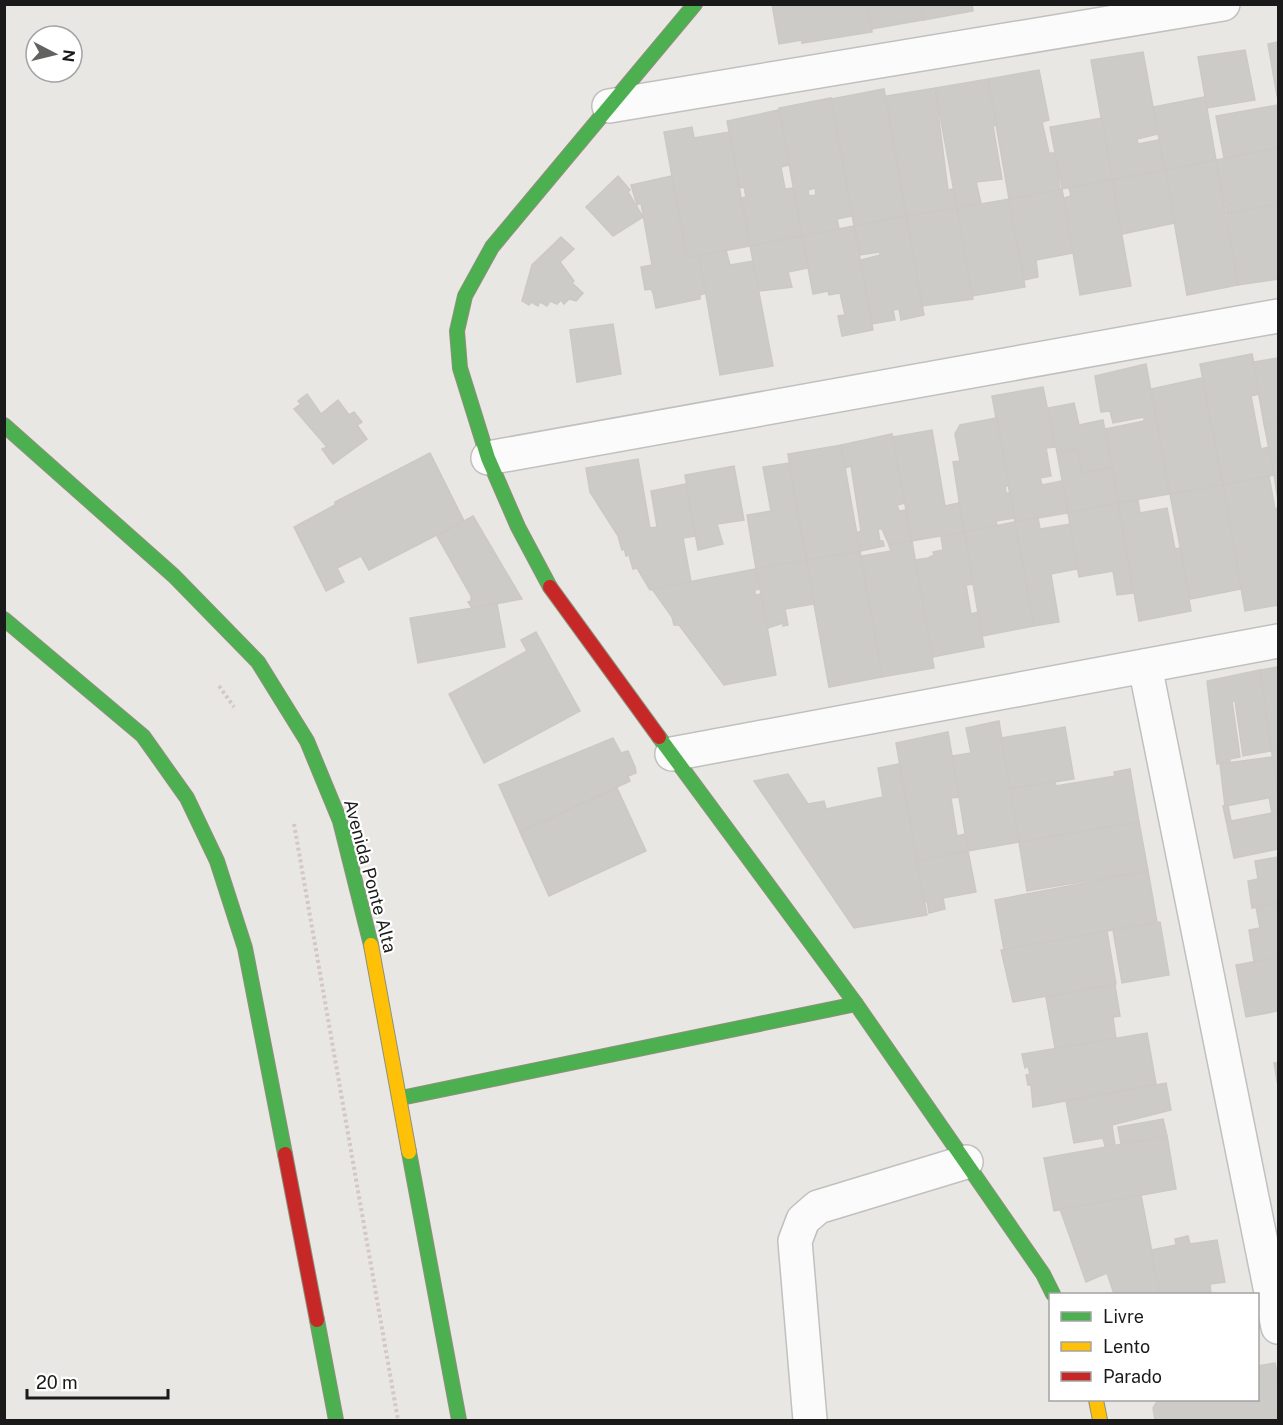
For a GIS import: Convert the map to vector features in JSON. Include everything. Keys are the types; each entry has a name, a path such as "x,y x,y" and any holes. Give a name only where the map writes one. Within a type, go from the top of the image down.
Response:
{"street":[{"path":"695,4 492,247 465,296 457,331 460,368 488,458 518,527 553,592 856,1004 1043,1274 1052,1293"},
{"path":"609,105 1223,4"},
{"path":"488,458 1278,316"},
{"name":"Avenida Ponte Alta","path":"4,425 174,576 258,662 307,741 340,820 368,931 401,1098 459,1420"},
{"path":"4,619 143,736 187,798 217,861 245,948 336,1420"},
{"path":"672,754 1278,641"},
{"path":"1145,666 1278,1327"},
{"path":"401,1098 856,1004"},
{"path":"810,1420 795,1241 803,1220 818,1207 966,1162"},
{"path":"1259,1338 1278,1333"},
{"path":"1095,1401 1100,1420"}],"building":[{"path":"772,4 867,4 872,32 802,43 802,40 779,44"},
{"path":"867,4 921,4 923,20 872,29"},
{"path":"921,4 972,4 973,11 923,20"},
{"path":"1278,42 1278,96 1277,96 1268,44"},
{"path":"1245,50 1255,100 1207,108 1198,57"},
{"path":"1143,52 1158,134 1137,139 1138,144 1159,140 1165,170 1112,180 1091,60"},
{"path":"1039,70 1049,120 1042,122 1049,153 1055,153 1060,190 1009,199 988,79"},
{"path":"988,79 997,125 993,126 1002,179 976,182 981,203 957,208 935,88"},
{"path":"935,88 948,190 953,189 957,208 906,216 886,96"},
{"path":"884,89 906,216 854,226 831,99"},
{"path":"1205,97 1216,160 1165,170 1153,107"},
{"path":"831,98 852,216 837,219 839,229 802,236 779,108","holes":["815,188 816,195 809,196 808,190"]},
{"path":"1278,105 1278,148 1224,158 1216,116"},
{"path":"779,110 789,165 781,167 785,189 793,188 802,236 750,246 742,198 746,197 744,187 740,188 727,121"},
{"path":"1102,118 1112,180 1062,189 1050,127"},
{"path":"692,127 694,138 729,132 750,246 687,258 664,132"},
{"path":"1278,148 1278,204 1227,213 1216,160"},
{"path":"1216,160 1238,285 1187,295 1165,170"},
{"path":"1165,170 1175,223 1122,234 1112,180"},
{"path":"618,176 630,190 628,192 643,217 613,236 586,207"},
{"path":"672,176 687,258 699,255 706,293 700,295 700,299 656,308 651,289 645,290 641,267 652,265 641,203 637,205 631,185"},
{"path":"1112,180 1131,286 1080,295 1064,198 1071,196 1069,188"},
{"path":"1062,189 1073,253 1036,260 1038,277 1024,280 1009,199"},
{"path":"1009,199 1025,287 972,296 957,208"},
{"path":"1278,204 1278,279 1238,285 1227,213"},
{"path":"957,208 973,299 922,306 906,216"},
{"path":"906,216 924,315 901,320 899,309 893,310 895,320 872,324 861,260 884,254 880,255 880,252 860,255 854,226"},
{"path":"854,226 873,330 842,336 838,316 845,315 840,293 829,295 828,291 813,294 802,236"},
{"path":"802,236 808,268 788,272 792,287 759,291 750,246"},
{"path":"561,237 574,249 560,262 574,281 572,283 583,293 576,301 569,299 564,304 561,300 557,304 550,301 547,306 540,302 538,306 531,302 529,305 522,301 532,265"},
{"path":"726,250 730,265 753,261 773,366 720,375 699,255"},
{"path":"613,324 621,374 577,382 570,330"},
{"path":"1252,354 1260,394 1251,396 1261,449 1269,447 1274,475 1223,485 1200,364"},
{"path":"1278,358 1278,421 1264,424 1253,362"},
{"path":"1146,364 1170,494 1118,503 1105,429 1144,421 1144,417 1113,423 1110,411 1101,412 1095,376"},
{"path":"1202,378 1223,485 1170,494 1151,389"},
{"path":"1043,387 1055,447 1046,448 1051,476 1040,478 1042,485 1062,481 1068,513 1015,522 992,396"},
{"path":"307,394 321,414 338,400 349,415 354,412 362,422 357,425 367,439 333,464 322,449 327,447 294,409 301,404 298,401"},
{"path":"1074,403 1079,425 1103,420 1112,467 1082,473 1077,448 1057,452 1048,408"},
{"path":"997,418 1009,486 1005,486 1006,493 1010,493 1015,518 996,521 997,526 964,532 953,462 960,461 955,434 960,425"},
{"path":"1278,421 1278,474 1274,475 1264,424"},
{"path":"932,430 945,506 959,503 964,532 912,541 892,437"},
{"path":"892,434 905,503 897,505 899,511 905,510 912,541 889,545 882,529 878,529 880,541 883,541 884,546 860,551 856,533 861,531 851,466 845,468 841,445"},
{"path":"841,445 860,551 806,560 788,454"},
{"path":"1077,448 1082,473 1112,467 1118,503 1068,513 1057,452"},
{"path":"430,453 464,521 369,570 361,556 337,568 344,582 326,591 294,527 335,505 335,502"},
{"path":"638,459 650,528 657,527 651,491 686,484 696,536 683,538 691,582 650,590 637,568 633,569 629,555 626,556 624,548 622,550 618,536 590,492 586,468"},
{"path":"789,463 806,560 756,569 747,515 771,511 763,467"},
{"path":"734,466 744,520 717,524 723,544 698,550 685,475"},
{"path":"1278,474 1278,500 1274,475"},
{"path":"1269,476 1275,509 1278,508 1278,605 1245,611 1223,485"},
{"path":"1223,485 1241,589 1190,599 1170,494"},
{"path":"1138,500 1140,513 1167,508 1175,549 1180,548 1191,611 1139,621 1118,503"},
{"path":"1118,503 1133,593 1117,595 1113,571 1079,577 1068,513"},
{"path":"473,516 522,599 472,608 468,602 471,601 471,596 437,536"},
{"path":"1038,518 1040,529 1070,524 1077,569 1051,574 1059,622 1034,626 1015,522"},
{"path":"1015,522 1034,626 982,636 964,532"},
{"path":"964,532 973,584 966,585 971,614 978,612 984,647 932,657 915,560 928,558 934,555 933,552 943,550 941,536"},
{"path":"912,541 934,668 882,677 861,556 891,551 889,545"},
{"path":"860,551 882,677 829,687 806,560"},
{"path":"806,560 814,604 785,609 788,625 783,626 783,623 768,628 756,569"},
{"path":"756,569 760,589 755,590 755,595 761,594 776,675 724,685 679,625 674,625 672,617 652,589"},
{"path":"497,604 505,647 418,663 410,618"},
{"path":"536,632 580,711 484,763 449,694 527,651 521,640"},
{"path":"1278,667 1278,796 1260,670"},
{"path":"1260,670 1271,751 1243,756 1235,701 1232,701 1240,757 1230,759 1230,762 1217,764 1207,681"},
{"path":"999,721 1019,842 968,851 952,756 971,753 966,728"},
{"path":"1065,727 1074,779 1010,789 1001,738"},
{"path":"948,732 959,797 951,798 957,836 966,834 968,851 917,861 896,743"},
{"path":"613,738 621,753 628,751 635,767 636,773 628,776 630,781 520,832 499,785"},
{"path":"1272,757 1278,796 1225,806 1220,764"},
{"path":"899,764 927,915 854,928 754,781 788,774 808,804 824,801 826,809 883,797 878,768"},
{"path":"1130,769 1139,822 1019,842 1010,789 1055,782 1056,786 1115,776 1114,772"},
{"path":"617,788 646,851 549,896 520,832"},
{"path":"1278,796 1278,849 1234,858 1223,806 1228,805 1231,821 1272,813 1269,797"},
{"path":"1139,822 1148,871 1027,891 1019,842"},
{"path":"968,851 976,892 943,898 945,909 929,913 927,901 924,902 917,861"},
{"path":"1278,857 1278,903 1252,908 1248,881 1258,879 1255,861"},
{"path":"1148,871 1157,922 1004,950 995,900"},
{"path":"1278,903 1278,957 1254,962 1249,930 1260,928 1256,907"},
{"path":"1160,922 1169,975 1122,983 1113,930"},
{"path":"1107,931 1116,984 1013,1002 1001,950"},
{"path":"1278,957 1278,1011 1246,1017 1236,965"},
{"path":"1115,985 1120,1016 1113,1017 1116,1039 1055,1048 1046,997"},
{"path":"1147,1033 1156,1084 1033,1107 1031,1085 1028,1085 1026,1075 1030,1074 1028,1066 1025,1068 1022,1054"},
{"path":"1274,1063 1278,1063 1278,1086"},
{"path":"1166,1083 1171,1110 1112,1125 1115,1145 1105,1146 1103,1138 1074,1143 1066,1101"},
{"path":"1163,1119 1167,1136 1121,1144 1118,1127"},
{"path":"1167,1136 1176,1189 1054,1211 1044,1158"},
{"path":"1141,1195 1160,1293 1114,1293 1107,1273 1086,1282 1060,1209"},
{"path":"1188,1236 1190,1244 1217,1240 1225,1282 1210,1284 1211,1293 1160,1293 1151,1250 1176,1245 1175,1239"},
{"path":"1275,1363 1278,1380 1278,1420 1155,1420 1153,1408 1157,1401 1259,1401 1259,1366"}],"traffic: fast":[{"path":"550,587 518,527 488,458 460,368 457,331 465,296 492,247 695,4"},
{"path":"4,425 174,576 258,662 307,741 340,821 371,945"},
{"path":"4,619 143,736 187,798 217,861 245,948 285,1154"},
{"path":"659,737 856,1004 1043,1274 1052,1293"},
{"path":"401,1098 856,1004"},
{"path":"409,1152 459,1420"},
{"path":"317,1320 336,1420"}],"traffic: slow":[{"path":"371,945 409,1152"},
{"path":"1096,1401 1100,1420"}],"traffic: jam":[{"path":"550,587 659,737"},
{"path":"285,1154 317,1320"}]}
